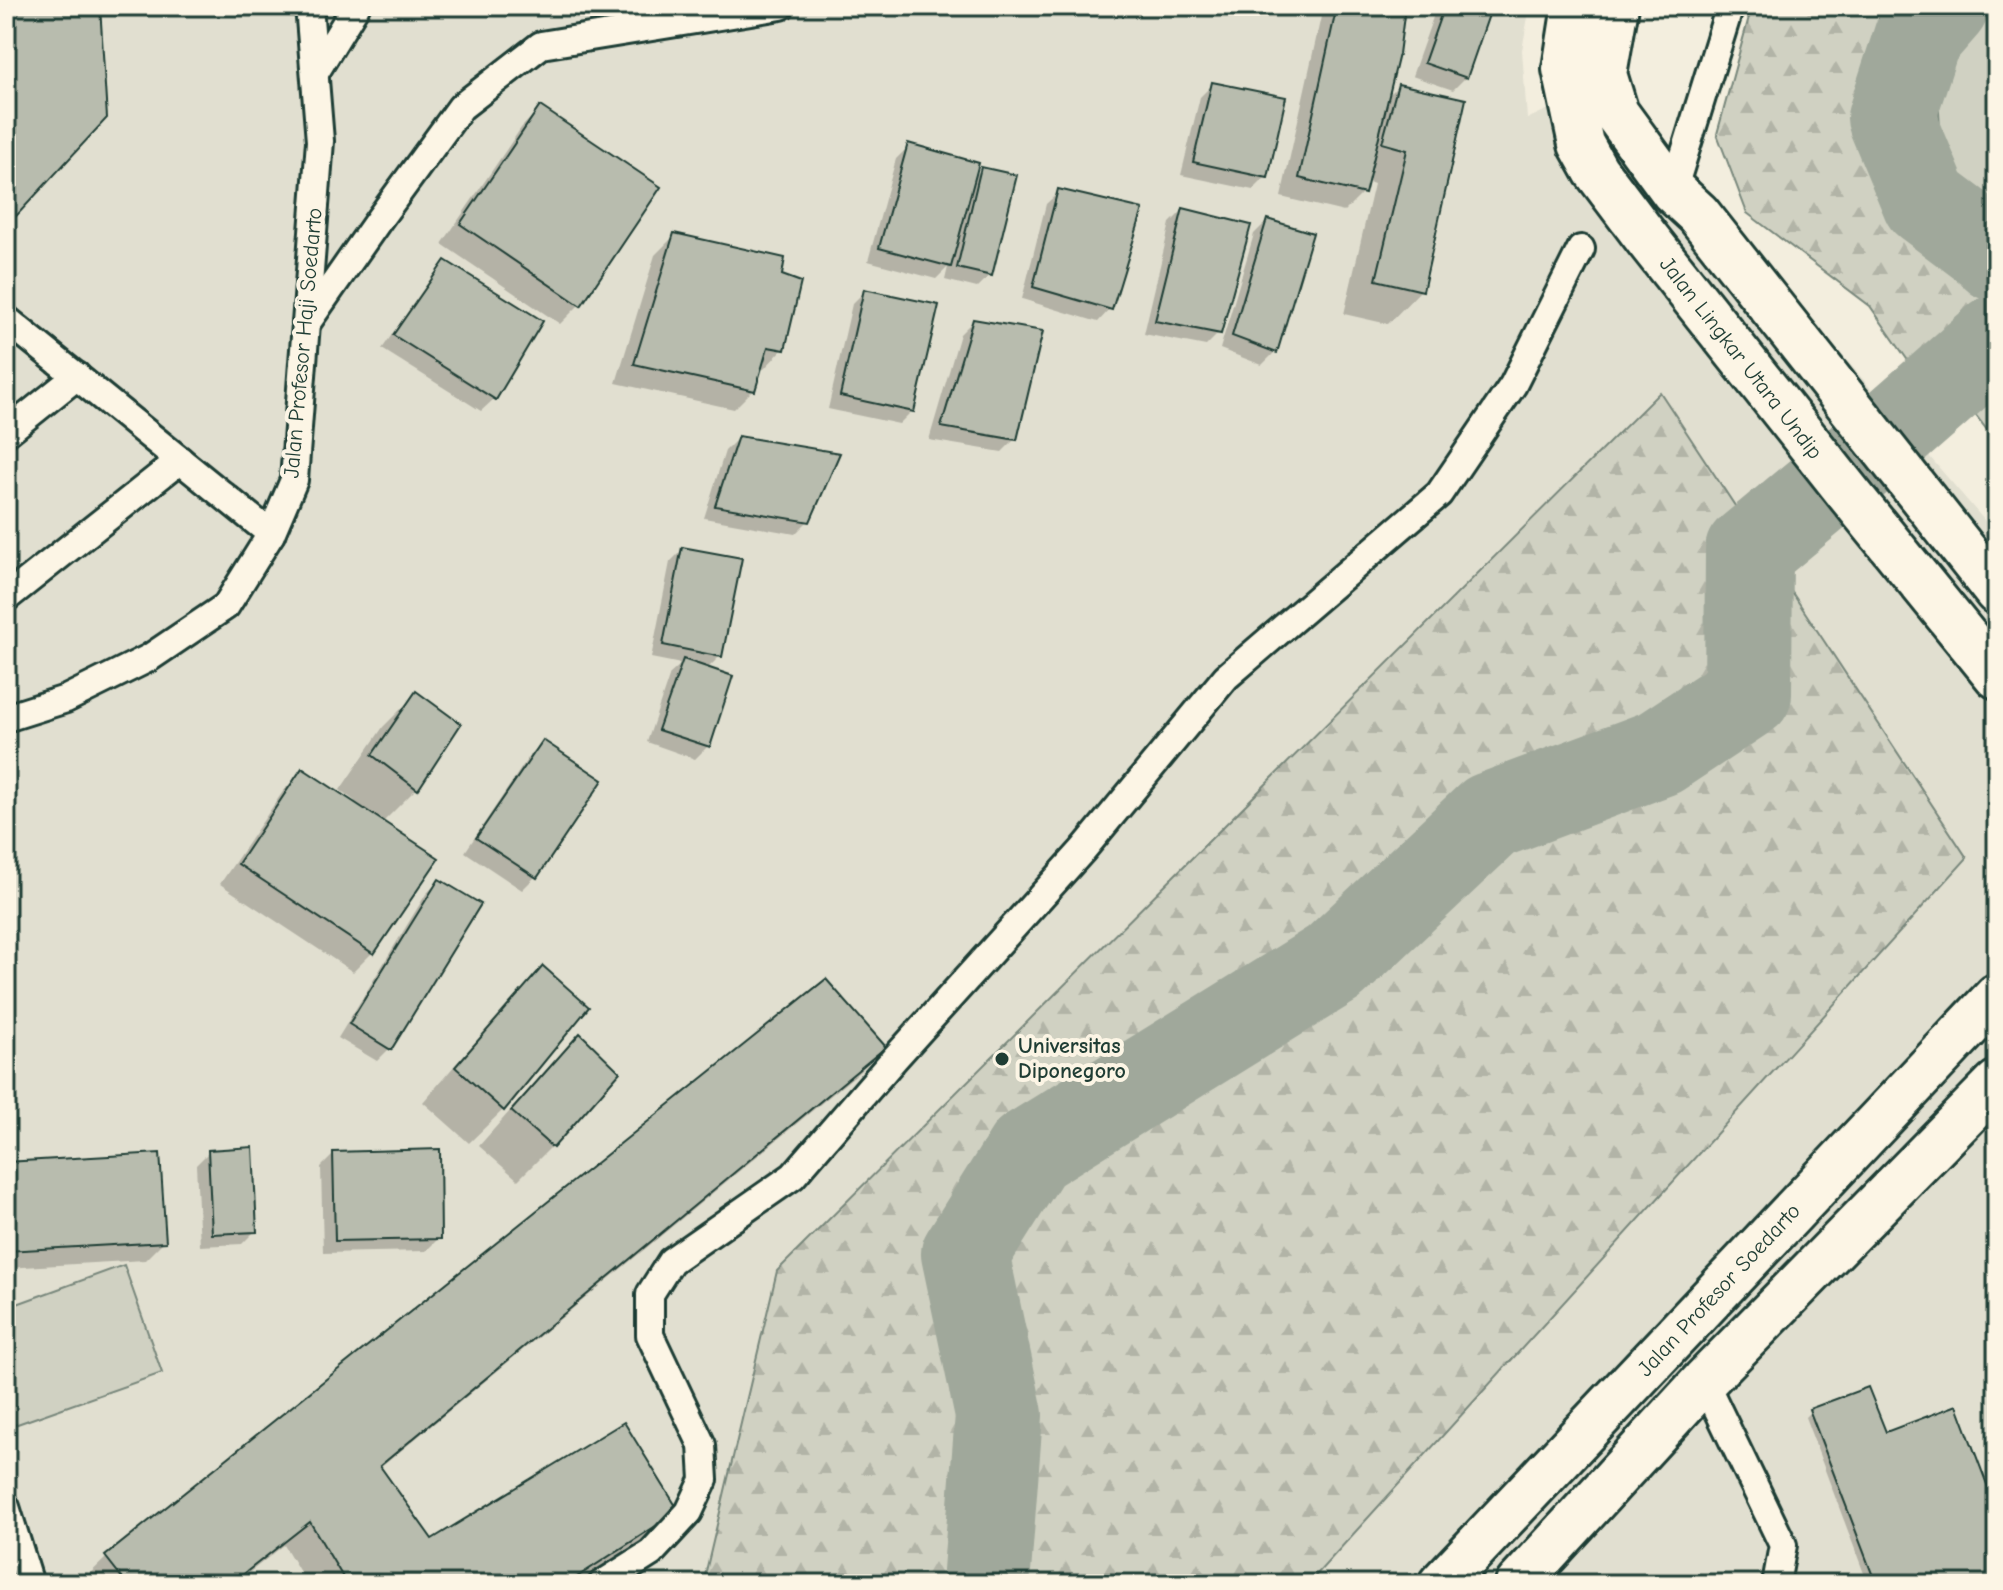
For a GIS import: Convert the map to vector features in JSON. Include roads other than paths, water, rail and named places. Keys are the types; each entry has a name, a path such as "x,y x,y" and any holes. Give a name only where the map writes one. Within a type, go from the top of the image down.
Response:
{"street":[{"name":"Jalan Lingkar Utara Undip","path":"1575,6 1565,69 1581,144 1596,171 1850,495 1993,671"},
{"path":"1616,6 1604,74 1616,113 1644,153 1997,592"},
{"path":"1596,171 1644,153"},
{"name":"Jalan Profesor Soedarto","path":"1441,1584 1997,996"},
{"path":"1518,1584 1704,1381 1997,1083"}],"lane":[{"name":"Jalan Profesor Haji Soedarto","path":"6,718 66,699 149,658 226,606 271,534 294,480 320,141 309,6"},
{"path":"315,73 356,6"},
{"path":"306,324 461,107 541,45 781,6"},
{"path":"1686,202 1730,6"},
{"path":"602,1584 651,1553 689,1512 704,1480 702,1445 650,1335 650,1294 671,1261 793,1176 1082,851 1226,677 1439,494 1513,385 1581,249"},
{"path":"6,319 271,534"},
{"path":"6,433 77,376"},
{"path":"6,598 180,460"},
{"path":"1704,1381 1783,1545 1776,1584"},
{"path":"6,1507 30,1584"}],"waterway":[{"path":"1945,6 1917,38 1891,118 1926,202 1997,258"},
{"path":"986,1584 999,1415 965,1254 1029,1152 1334,963 1490,816 1659,753 1748,694 1749,551 1997,339"}],"place":[{"name":"Universitas Diponegoro","path":"1002,1059"}]}
